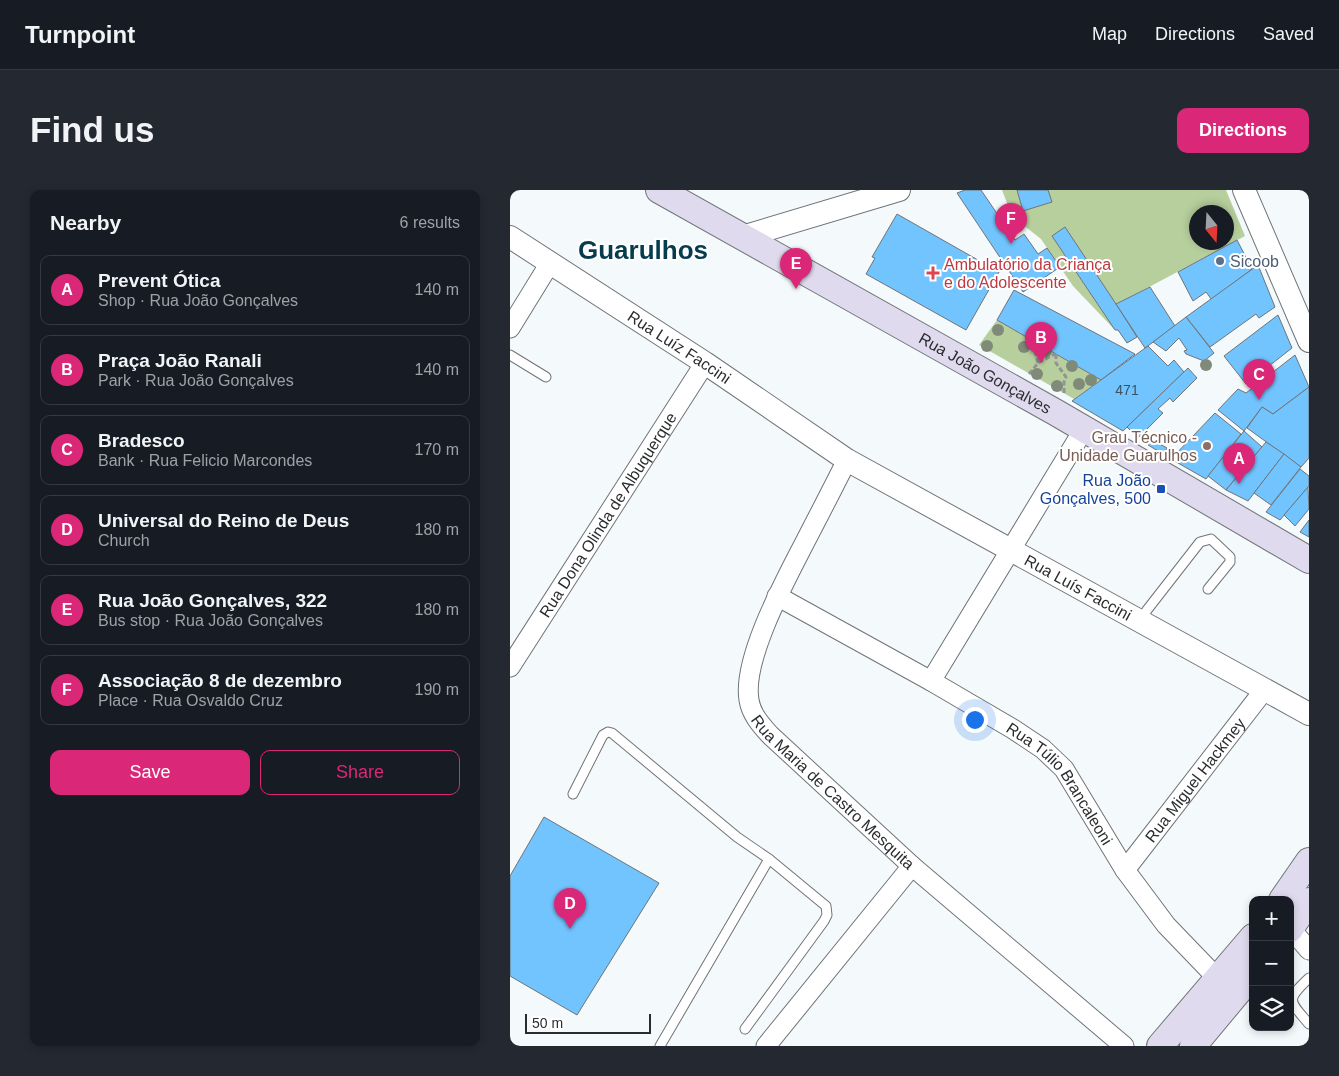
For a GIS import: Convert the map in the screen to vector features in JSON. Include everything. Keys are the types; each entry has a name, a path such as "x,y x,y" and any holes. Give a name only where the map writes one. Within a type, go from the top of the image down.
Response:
{"main road":[{"name":"Rua João Gonçalves","path":"659,190 1084,429 1309,560"},
{"path":"1285,896 1309,861"},
{"path":"1294,922 1309,901"},
{"path":"1160,1046 1250,941"},
{"path":"1193,1046 1249,979"}],"street":[{"path":"742,237 898,190"},
{"path":"1244,190 1309,341"},
{"name":"Rua Luíz Faccini","path":"510,237 705,362 847,460"},
{"path":"510,328 550,263"},
{"name":"Rua Dona Olinda de Albuquerque","path":"510,667 705,362"},
{"path":"931,681 1084,429"},
{"name":"Rua Luís Faccini","path":"847,460 1309,714"},
{"name":"Rua Maria de Castro Mesquita","path":"847,460 777,596 757,646 749,674 749,700 755,717 770,735 912,866 1124,1046"},
{"name":"Rua Túlio Brancaleoni","path":"777,596 931,681 1043,749 1064,769 1125,870 1166,925 1218,979"},
{"name":"Rua Miguel Hackmey","path":"1125,870 1265,689"},
{"path":"766,1046 912,866"},
{"path":"1294,933 1309,950"}],"lane":[{"path":"510,355 546,377"},
{"path":"1141,622 1147,610 1200,542 1211,539 1230,557 1230,562 1208,589"},
{"path":"572,794 603,735 608,732 612,733 737,837 769,859 826,906 827,915 745,1029"},
{"path":"660,1046 769,859"},
{"path":"1309,978 1292,996 1294,1006 1309,1024"}],"path":[{"path":"1038,363 1036,351 1039,344"},
{"path":"1029,374 1038,363 1056,354 1056,363 1066,377 1064,394"}],"green space":[{"path":"1002,190 1226,190 1232,205 1189,205 1189,250 1219,250 1117,304 1137,337 1127,343 1118,330 1115,330 1073,286 1041,239 1012,216"},
{"path":"1234,209 1245,236 1234,242"},
{"path":"997,320 1101,380 1074,399 979,345"}],"building":[{"path":"965,190 981,190 1015,240 1024,234 1038,254 1047,248 1060,267 1023,292 957,193"},
{"path":"1017,190 1048,190 1052,202 1023,211"},
{"name":"Ambulatório da Criança e do Adolescente","path":"897,214 999,272 966,330 866,274 875,258 872,257"},
{"path":"1065,227 1137,337 1127,343 1118,330 1115,330 1052,236"},
{"path":"1237,240 1252,269 1212,300 1206,292 1193,301 1178,272 1219,250 1234,250 1234,242"},
{"path":"1258,265 1275,307 1259,318 1256,314 1210,347 1186,317"},
{"path":"1150,287 1175,326 1145,348 1116,304"},
{"path":"1014,290 1135,354 1101,380 997,320"},
{"path":"1278,315 1292,348 1246,384 1224,356"},
{"path":"1186,317 1214,353 1204,361 1186,354 1184,351 1187,350 1179,338 1166,351 1153,342"},
{"path":"1148,346 1168,366 1174,360 1184,372 1123,431 1072,401"},
{"path":"1295,355 1309,387 1273,414 1262,407 1244,431 1218,410 1238,389 1246,393"},
{"path":"1188,368 1197,378 1173,402 1170,398 1158,409 1163,413 1138,438 1127,427"},
{"path":"1309,387 1309,458 1301,467 1247,428 1262,407 1273,414"},
{"name":"Grau Técnico - Unidade Guarulhos","path":"1215,413 1241,434 1206,479 1171,459"},
{"path":"1244,431 1262,447 1226,490 1208,476"},
{"path":"1153,440 1167,448 1163,454 1148,445"},
{"path":"1266,442 1284,454 1248,501 1226,490"},
{"path":"1284,454 1301,467 1271,505 1254,493"},
{"path":"1300,469 1309,476 1309,486 1280,520 1266,512"},
{"path":"1308,487 1309,509 1295,526 1284,515"},
{"path":"1309,520 1309,537 1300,532"},
{"path":"544,817 659,883 577,1015 510,976 510,876"}],"place":[{"name":"Associação 8 de dezembro","path":"1011,244"},
{"name":"Sicoob","path":"1220,261"},
{"name":"Ambulatório da Criança e do Adolescente","path":"933,273"},
{"name":"Rua João Gonçalves, 322","path":"796,289"},
{"name":"Praça João Ranali","path":"1041,363"},
{"name":"Bradesco","path":"1259,400"},
{"name":"Grau Técnico - Unidade Guarulhos","path":"1207,446"},
{"name":"Prevent Ótica","path":"1239,484"},
{"name":"Rua João Gonçalves, 500","path":"1161,489"},
{"name":"Universal do Reino de Deus","path":"570,929"}],"district":[{"name":"Guarulhos","path":"643,250"}]}
